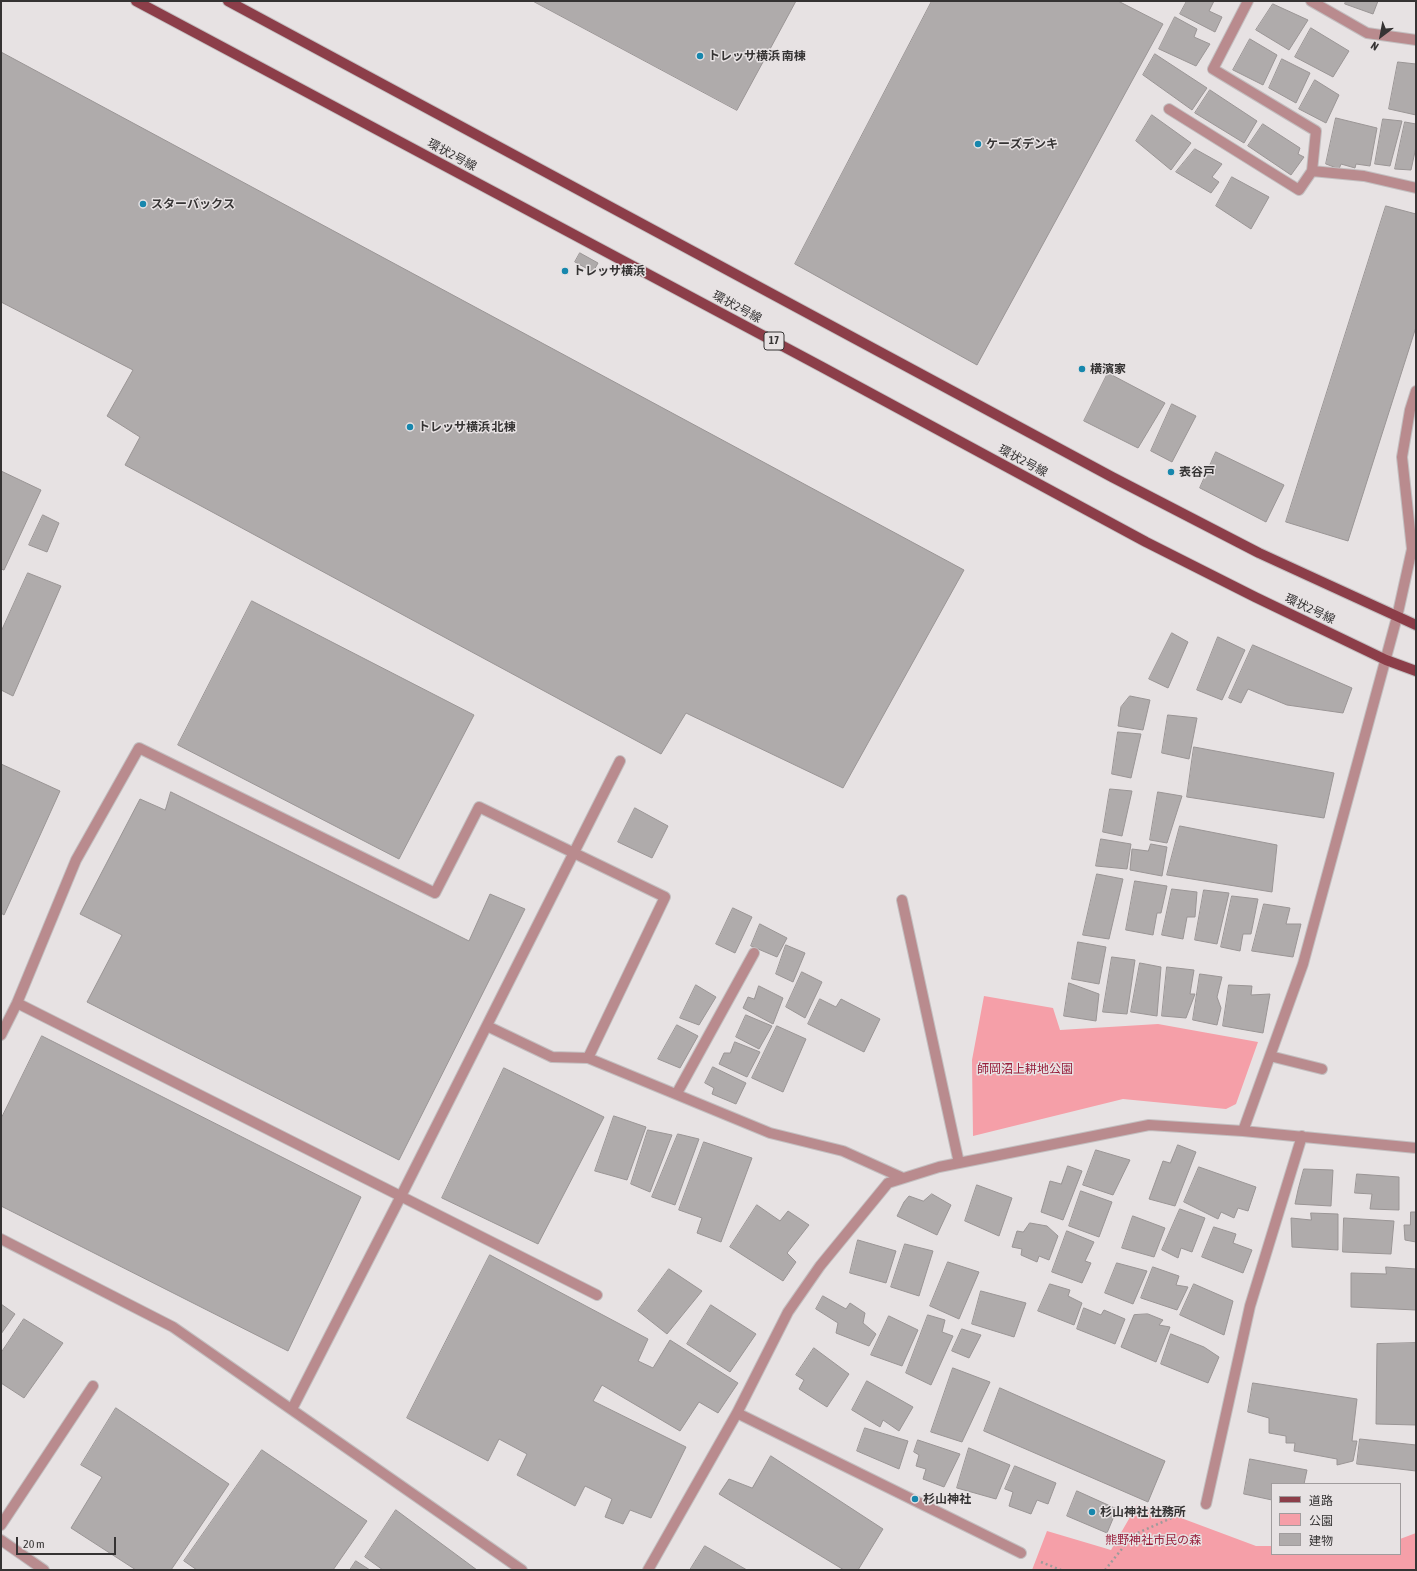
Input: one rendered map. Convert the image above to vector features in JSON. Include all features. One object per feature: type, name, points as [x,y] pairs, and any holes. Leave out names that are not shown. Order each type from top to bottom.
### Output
[{"type":"main road","name":"環状2号線","points":[[136,1],[822,367],[1146,542],[1255,598],[1386,660],[1416,671]]},
{"type":"main road","points":[[228,1],[1112,477],[1259,553],[1397,618],[1416,625]]},
{"type":"street","points":[[1170,109],[1299,190],[1312,171],[1316,131],[1213,69],[1248,1]]},
{"type":"street","points":[[1311,1],[1367,33],[1416,40]]},
{"type":"street","points":[[1312,171],[1364,176],[1416,188]]},
{"type":"street","points":[[1243,1131],[1303,964],[1386,660],[1414,550],[1402,457],[1410,410],[1416,391]]},
{"type":"street","points":[[1,1035],[76,860],[139,748],[435,893],[480,807],[665,897],[588,1058]]},
{"type":"street","points":[[292,1409],[620,761]]},
{"type":"street","points":[[902,900],[959,1163]]},
{"type":"street","points":[[677,1093],[754,953]]},
{"type":"street","points":[[16,1003],[597,1295]]},
{"type":"street","points":[[487,1026],[552,1057],[588,1058],[770,1132],[843,1151],[903,1178]]},
{"type":"street","points":[[1270,1056],[1322,1069]]},
{"type":"street","points":[[648,1570],[738,1413],[788,1312],[820,1266],[888,1183],[938,1167],[1149,1125],[1302,1136],[1416,1148]]},
{"type":"street","points":[[1206,1504],[1250,1306],[1302,1136]]},
{"type":"street","points":[[1,1239],[172,1327],[522,1570]]},
{"type":"street","points":[[1,1525],[93,1386]]},
{"type":"street","points":[[738,1413],[1021,1553]]},
{"type":"street","points":[[1,1540],[44,1570]]},
{"type":"path","points":[[1105,1570],[1133,1535],[1206,1504]]},
{"type":"green space","name":"師岡沼上耕地公園","points":[[984,996],[1053,1008],[1060,1030],[1158,1024],[1258,1042],[1236,1104],[1226,1109],[1123,1099],[973,1136],[972,1060]]},
{"type":"green space","name":"熊野神社市民の森","points":[[1137,1505],[1165,1512],[1256,1546],[1271,1546],[1271,1555],[1401,1555],[1401,1539],[1416,1533],[1416,1570],[1032,1570],[1047,1531],[1111,1550]]},
{"type":"building","name":"トレッサ横浜 南棟","points":[[533,1],[796,1],[737,110]]},
{"type":"building","name":"ケーズデンキ","points":[[932,1],[1118,1],[1163,24],[977,365],[795,264]]},
{"type":"building","points":[[1187,1],[1214,1],[1209,11],[1222,17],[1215,32],[1180,14]]},
{"type":"building","points":[[1346,1],[1378,1],[1373,14],[1345,4]]},
{"type":"building","points":[[1273,4],[1308,20],[1289,50],[1256,30]]},
{"type":"building","points":[[1175,17],[1197,29],[1194,37],[1210,44],[1196,66],[1159,49]]},
{"type":"building","points":[[1311,28],[1349,51],[1333,77],[1295,57]]},
{"type":"building","points":[[1250,39],[1277,55],[1263,85],[1233,70]]},
{"type":"building","name":"トレッサ横浜 北棟","points":[[1,52],[964,570],[843,788],[686,713],[661,754],[125,465],[140,437],[107,416],[133,370],[1,302]]},
{"type":"building","points":[[1155,54],[1207,88],[1192,110],[1143,75]]},
{"type":"building","points":[[1282,59],[1310,73],[1296,103],[1269,88]]},
{"type":"building","points":[[1398,62],[1416,64],[1416,115],[1389,109]]},
{"type":"building","points":[[1315,80],[1339,95],[1326,123],[1299,109]]},
{"type":"building","points":[[1210,90],[1257,121],[1244,143],[1195,113]]},
{"type":"building","points":[[1152,115],[1191,143],[1171,170],[1136,141]]},
{"type":"building","points":[[1336,118],[1377,128],[1370,166],[1356,164],[1355,168],[1341,164],[1339,169],[1326,164]]},
{"type":"building","points":[[1383,119],[1402,121],[1390,166],[1375,164]]},
{"type":"building","points":[[1405,122],[1416,124],[1416,147],[1411,170],[1395,169]]},
{"type":"building","points":[[1263,124],[1300,148],[1298,154],[1304,157],[1291,175],[1248,146]]},
{"type":"building","points":[[1195,149],[1222,164],[1212,177],[1219,182],[1211,193],[1176,172]]},
{"type":"building","points":[[1232,177],[1269,197],[1251,229],[1216,206]]},
{"type":"building","points":[[1386,206],[1416,214],[1416,327],[1348,541],[1286,522]]},
{"type":"building","points":[[580,253],[598,263],[593,272],[575,262]]},
{"type":"building","points":[[1108,373],[1165,403],[1138,448],[1084,421]]},
{"type":"building","points":[[1172,404],[1196,416],[1172,462],[1151,451]]},
{"type":"building","points":[[1216,452],[1284,485],[1266,522],[1200,488]]},
{"type":"building","points":[[1,471],[41,490],[4,570],[1,569]]},
{"type":"building","points":[[43,515],[59,523],[47,552],[29,545]]},
{"type":"building","points":[[28,573],[61,586],[13,696],[1,690],[1,632]]},
{"type":"building","points":[[252,601],[474,715],[399,859],[178,745]]},
{"type":"building","points":[[1172,633],[1188,642],[1168,688],[1149,679]]},
{"type":"building","points":[[1218,637],[1245,650],[1222,700],[1197,690]]},
{"type":"building","points":[[1253,645],[1352,688],[1343,713],[1287,705],[1248,689],[1241,703],[1229,698]]},
{"type":"building","points":[[1130,696],[1150,700],[1143,730],[1118,726],[1121,707]]},
{"type":"building","points":[[1168,715],[1197,718],[1189,759],[1162,753]]},
{"type":"building","points":[[1118,732],[1141,734],[1131,778],[1112,774]]},
{"type":"building","points":[[1194,747],[1334,773],[1324,818],[1187,797]]},
{"type":"building","points":[[1,764],[60,791],[4,915],[1,913]]},
{"type":"building","points":[[1110,789],[1132,791],[1122,836],[1103,832]]},
{"type":"building","points":[[171,792],[469,941],[490,894],[525,909],[399,1160],[87,1002],[122,935],[80,914],[140,799],[165,810]]},
{"type":"building","points":[[1158,792],[1182,796],[1167,843],[1150,840]]},
{"type":"building","points":[[635,808],[668,826],[652,858],[618,842]]},
{"type":"building","points":[[1180,826],[1277,845],[1272,892],[1167,875]]},
{"type":"building","points":[[1101,839],[1131,844],[1127,869],[1096,866]]},
{"type":"building","points":[[1151,844],[1167,847],[1162,876],[1130,870],[1132,849],[1148,851]]},
{"type":"building","points":[[1097,874],[1123,879],[1109,939],[1083,935]]},
{"type":"building","points":[[1135,881],[1167,886],[1161,913],[1157,913],[1153,935],[1126,930]]},
{"type":"building","points":[[1172,889],[1197,892],[1195,917],[1187,917],[1183,939],[1162,935]]},
{"type":"building","points":[[1204,890],[1229,893],[1217,944],[1195,940]]},
{"type":"building","points":[[1232,896],[1258,899],[1251,934],[1243,934],[1240,951],[1221,947]]},
{"type":"building","points":[[1264,904],[1290,908],[1286,924],[1301,924],[1293,957],[1252,951]]},
{"type":"building","points":[[733,908],[752,917],[735,953],[716,944]]},
{"type":"building","points":[[760,924],[787,938],[777,957],[751,946]]},
{"type":"building","points":[[1078,942],[1106,947],[1099,984],[1072,979]]},
{"type":"building","points":[[786,945],[805,953],[793,982],[776,974]]},
{"type":"building","points":[[1112,957],[1135,960],[1127,1014],[1103,1012]]},
{"type":"building","points":[[1140,963],[1161,967],[1157,1016],[1131,1012]]},
{"type":"building","points":[[1167,967],[1194,970],[1190,994],[1195,994],[1186,1018],[1162,1016]]},
{"type":"building","points":[[802,972],[822,982],[805,1018],[786,1007]]},
{"type":"building","points":[[1200,974],[1222,977],[1217,997],[1221,1008],[1217,1025],[1193,1020]]},
{"type":"building","points":[[1069,983],[1099,994],[1096,1021],[1064,1016]]},
{"type":"building","points":[[696,985],[716,997],[699,1025],[680,1018]]},
{"type":"building","points":[[1229,985],[1252,986],[1251,995],[1270,994],[1263,1033],[1223,1026]]},
{"type":"building","points":[[759,986],[783,998],[773,1024],[743,1008],[748,997],[754,999]]},
{"type":"building","points":[[820,999],[836,1007],[841,999],[880,1019],[864,1052],[808,1024]]},
{"type":"building","points":[[746,1015],[772,1026],[759,1049],[736,1037]]},
{"type":"building","points":[[677,1025],[698,1036],[680,1068],[658,1059]]},
{"type":"building","points":[[777,1026],[806,1039],[783,1092],[752,1078]]},
{"type":"building","points":[[42,1036],[361,1197],[288,1351],[1,1206],[1,1119]]},
{"type":"building","points":[[735,1042],[760,1052],[747,1077],[719,1064],[724,1053],[730,1053]]},
{"type":"building","points":[[713,1067],[746,1083],[736,1104],[712,1094],[714,1088],[705,1083]]},
{"type":"building","points":[[504,1068],[604,1117],[538,1244],[442,1198]]},
{"type":"building","points":[[614,1116],[646,1127],[627,1180],[595,1171]]},
{"type":"building","points":[[648,1130],[672,1135],[650,1192],[631,1184]]},
{"type":"building","points":[[678,1134],[699,1139],[675,1205],[652,1197]]},
{"type":"building","points":[[704,1142],[752,1158],[721,1242],[697,1233],[702,1218],[679,1210]]},
{"type":"building","points":[[1178,1145],[1196,1152],[1175,1206],[1149,1199],[1163,1161],[1170,1163]]},
{"type":"building","points":[[1096,1150],[1130,1160],[1113,1195],[1083,1185]]},
{"type":"building","points":[[1068,1166],[1082,1171],[1063,1220],[1041,1212],[1050,1181],[1061,1184]]},
{"type":"building","points":[[1199,1167],[1256,1187],[1248,1211],[1238,1208],[1234,1218],[1221,1212],[1218,1219],[1184,1202]]},
{"type":"building","points":[[1304,1169],[1333,1170],[1331,1206],[1295,1204]]},
{"type":"building","points":[[1357,1174],[1399,1177],[1399,1210],[1370,1209],[1372,1194],[1355,1193]]},
{"type":"building","points":[[977,1185],[1012,1198],[999,1236],[965,1221]]},
{"type":"building","points":[[1081,1191],[1112,1202],[1099,1237],[1069,1226]]},
{"type":"building","points":[[932,1194],[951,1205],[937,1235],[897,1216],[904,1202],[909,1196],[923,1201]]},
{"type":"building","points":[[757,1205],[780,1221],[788,1211],[809,1225],[787,1253],[796,1262],[783,1281],[730,1247]]},
{"type":"building","points":[[1180,1209],[1205,1218],[1192,1252],[1181,1248],[1178,1258],[1162,1250]]},
{"type":"building","points":[[1411,1212],[1416,1212],[1416,1242],[1405,1240],[1404,1225],[1410,1225]]},
{"type":"building","points":[[1311,1213],[1338,1214],[1338,1250],[1292,1247],[1291,1218],[1311,1220]]},
{"type":"building","points":[[1133,1216],[1165,1228],[1154,1257],[1122,1248]]},
{"type":"building","points":[[1344,1218],[1394,1221],[1391,1254],[1343,1252]]},
{"type":"building","points":[[1030,1223],[1047,1226],[1058,1236],[1049,1260],[1039,1256],[1037,1262],[1021,1255],[1022,1249],[1012,1247],[1017,1231],[1023,1232]]},
{"type":"building","points":[[1214,1227],[1236,1234],[1233,1243],[1252,1250],[1243,1273],[1202,1257]]},
{"type":"building","points":[[1067,1231],[1094,1242],[1085,1261],[1091,1263],[1082,1283],[1052,1272]]},
{"type":"building","points":[[858,1240],[896,1251],[886,1283],[850,1273]]},
{"type":"building","points":[[905,1244],[933,1251],[919,1296],[891,1287]]},
{"type":"building","points":[[490,1255],[648,1339],[638,1361],[653,1368],[670,1340],[738,1383],[718,1413],[699,1402],[680,1431],[602,1385],[593,1401],[686,1447],[651,1518],[630,1510],[623,1524],[605,1517],[612,1499],[585,1486],[575,1506],[517,1475],[527,1454],[499,1439],[488,1461],[407,1418]]},
{"type":"building","points":[[948,1262],[979,1272],[959,1319],[930,1306]]},
{"type":"building","points":[[1117,1263],[1147,1271],[1133,1304],[1105,1293]]},
{"type":"building","points":[[1153,1267],[1179,1276],[1176,1285],[1188,1287],[1177,1310],[1141,1298]]},
{"type":"building","points":[[1386,1267],[1416,1269],[1416,1310],[1351,1307],[1351,1273],[1386,1274]]},
{"type":"building","points":[[669,1269],[702,1291],[667,1334],[638,1311]]},
{"type":"building","points":[[1050,1284],[1070,1290],[1068,1296],[1082,1303],[1074,1325],[1038,1311]]},
{"type":"building","points":[[1194,1284],[1233,1301],[1224,1335],[1180,1315]]},
{"type":"building","points":[[981,1291],[1026,1303],[1014,1337],[972,1324]]},
{"type":"building","points":[[823,1296],[846,1309],[850,1303],[865,1313],[863,1323],[876,1334],[869,1346],[836,1333],[838,1323],[816,1309]]},
{"type":"building","points":[[1,1304],[15,1314],[1,1334]]},
{"type":"building","points":[[711,1305],[756,1334],[730,1372],[687,1344]]},
{"type":"building","points":[[1084,1308],[1101,1315],[1104,1310],[1125,1319],[1115,1344],[1077,1329]]},
{"type":"building","points":[[1148,1314],[1163,1320],[1159,1325],[1170,1327],[1156,1362],[1121,1347],[1134,1315]]},
{"type":"building","points":[[928,1315],[945,1320],[942,1332],[953,1336],[931,1385],[906,1373]]},
{"type":"building","points":[[889,1316],[918,1330],[902,1366],[871,1355]]},
{"type":"building","points":[[24,1319],[63,1343],[24,1398],[1,1383],[1,1353]]},
{"type":"building","points":[[962,1329],[981,1335],[969,1358],[952,1351]]},
{"type":"building","points":[[1171,1334],[1204,1347],[1219,1357],[1208,1383],[1161,1364]]},
{"type":"building","points":[[1416,1343],[1416,1425],[1376,1424],[1377,1344]]},
{"type":"building","points":[[814,1348],[849,1374],[827,1407],[799,1389],[804,1380],[796,1375]]},
{"type":"building","points":[[953,1368],[990,1382],[962,1442],[931,1432]]},
{"type":"building","points":[[867,1381],[913,1407],[899,1431],[883,1420],[880,1427],[852,1410]]},
{"type":"building","points":[[1253,1383],[1357,1399],[1352,1441],[1357,1441],[1353,1461],[1337,1465],[1337,1459],[1294,1451],[1295,1443],[1286,1443],[1286,1436],[1269,1433],[1269,1418],[1248,1412]]},
{"type":"building","points":[[1000,1388],[1165,1461],[1148,1502],[984,1431]]},
{"type":"building","points":[[116,1408],[229,1484],[171,1570],[136,1570],[71,1528],[102,1477],[81,1465]]},
{"type":"building","points":[[865,1428],[908,1441],[899,1469],[857,1451]]},
{"type":"building","points":[[1360,1439],[1416,1445],[1416,1471],[1357,1464]]},
{"type":"building","points":[[918,1440],[960,1454],[944,1487],[923,1479],[926,1469],[916,1466],[919,1455],[914,1452]]},
{"type":"building","points":[[969,1448],[1010,1465],[996,1499],[957,1488]]},
{"type":"building","points":[[262,1450],[367,1521],[333,1570],[197,1570],[184,1561]]},
{"type":"building","points":[[771,1456],[883,1529],[858,1570],[844,1570],[719,1494],[729,1479],[752,1488]]},
{"type":"building","points":[[1250,1459],[1307,1470],[1304,1483],[1271,1483],[1271,1500],[1244,1494]]},
{"type":"building","points":[[1015,1466],[1056,1483],[1048,1504],[1037,1500],[1031,1514],[1009,1506],[1013,1492],[1005,1489]]},
{"type":"building","name":"杉山神社 社務所","points":[[1077,1491],[1117,1509],[1107,1533],[1067,1516]]},
{"type":"building","points":[[396,1510],[477,1570],[383,1570],[365,1557]]},
{"type":"building","points":[[705,1546],[747,1570],[690,1570]]},
{"type":"building","points":[[356,1561],[370,1570],[350,1570]]},
{"type":"place","name":"トレッサ横浜 南棟","points":[[700,56]]},
{"type":"place","name":"ケーズデンキ","points":[[978,144]]},
{"type":"place","name":"スターバックス","points":[[143,204]]},
{"type":"place","name":"トレッサ横浜","points":[[565,271]]},
{"type":"place","name":"横濱家","points":[[1082,369]]},
{"type":"place","name":"トレッサ横浜 北棟","points":[[410,427]]},
{"type":"place","name":"表谷戸","points":[[1171,472]]},
{"type":"place","name":"杉山神社","points":[[915,1499]]},
{"type":"place","name":"杉山神社 社務所","points":[[1092,1512]]}]
